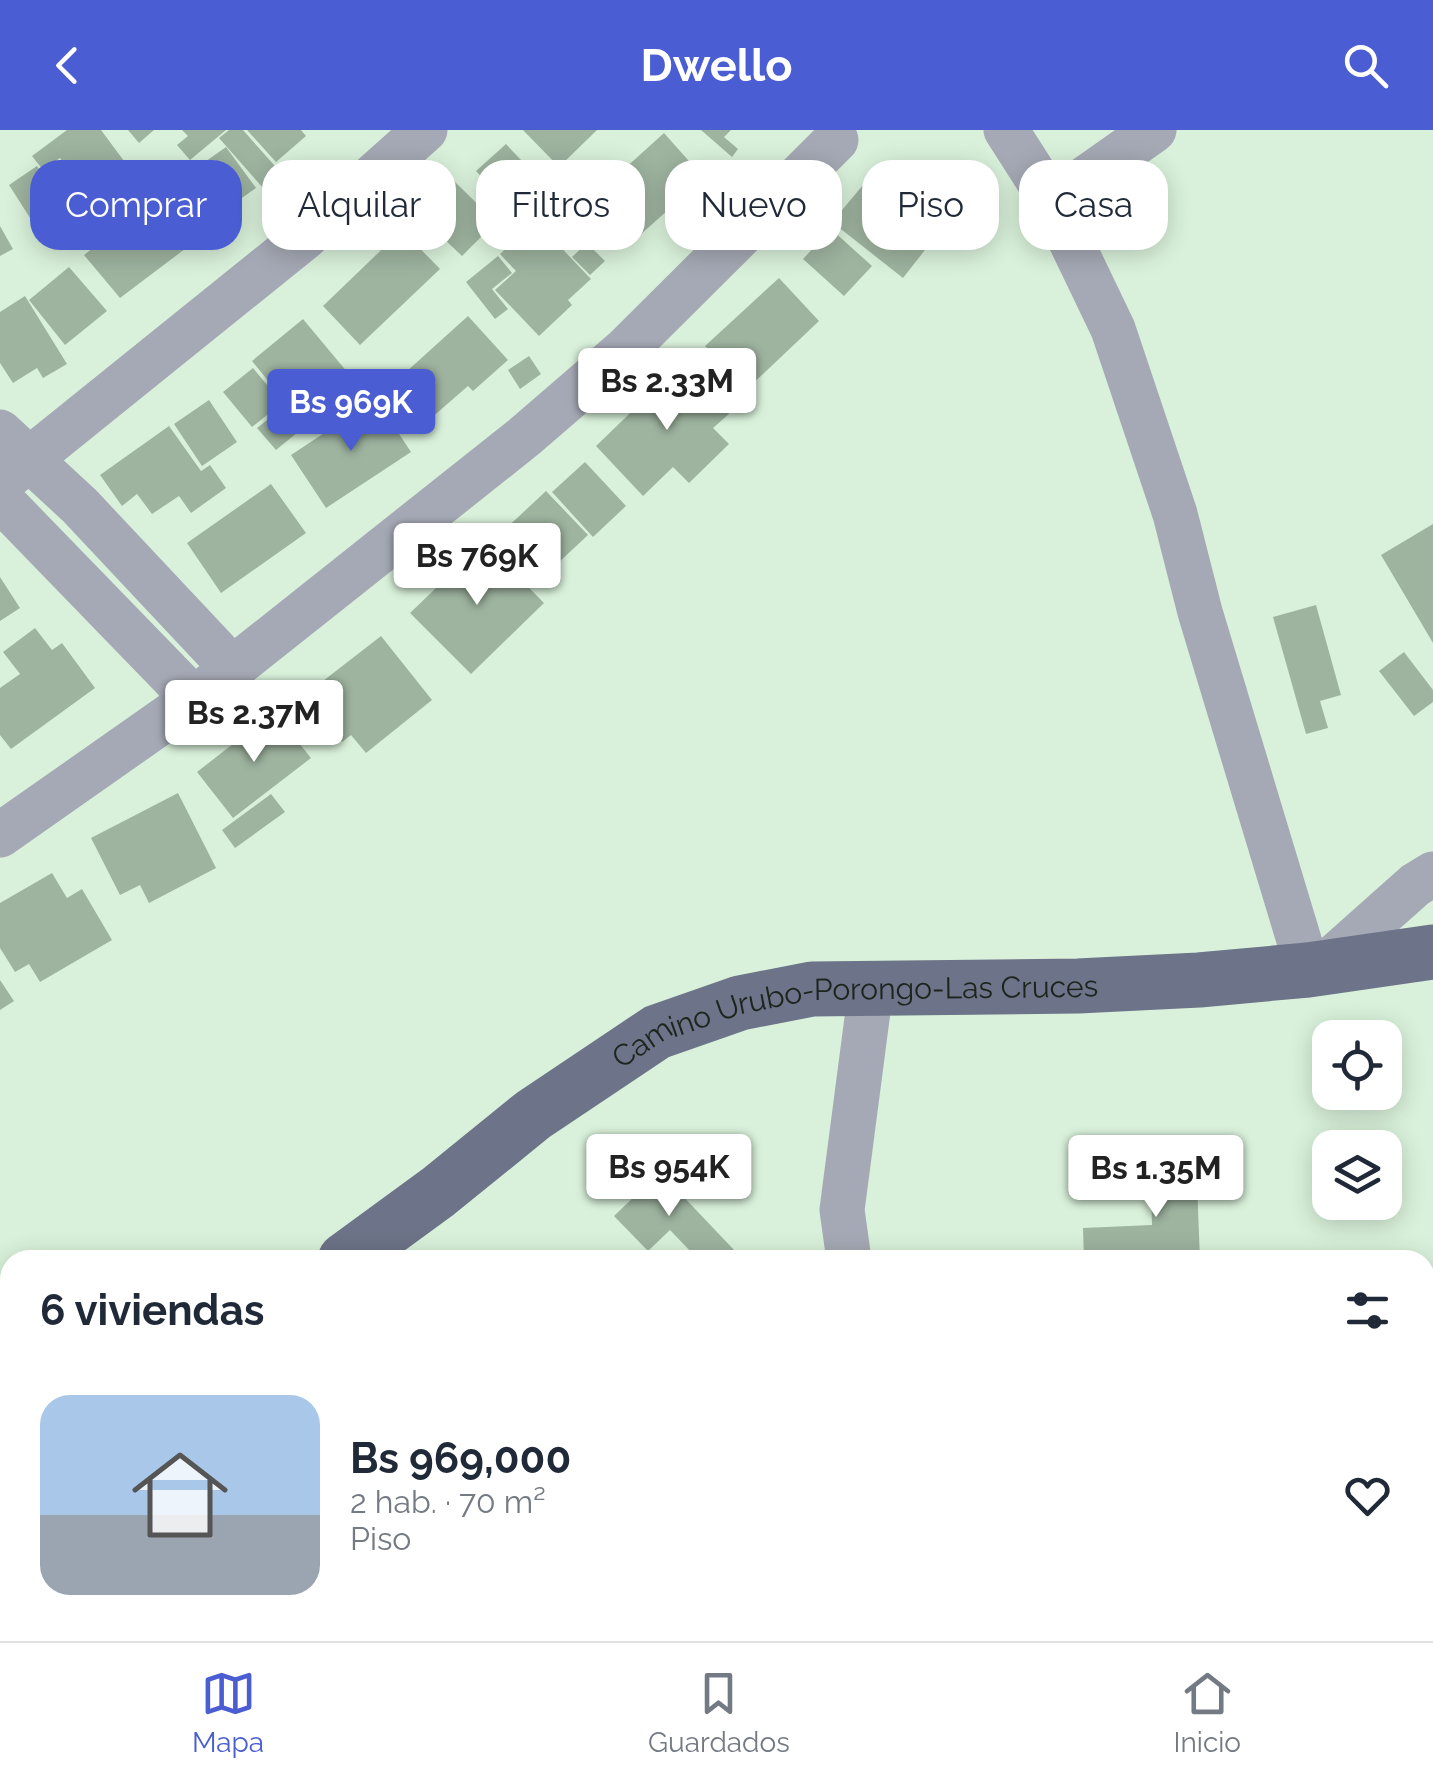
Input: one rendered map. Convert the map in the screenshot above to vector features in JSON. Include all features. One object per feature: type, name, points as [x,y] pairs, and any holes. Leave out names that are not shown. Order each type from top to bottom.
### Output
[{"type":"main road","name":"Camino Urubo-Porongo-Las Cruces","points":[[360,1250],[533,1115],[656,1032],[758,999],[812,989],[1078,986],[1199,980],[1433,952]]},
{"type":"street","points":[[233,669],[80,506],[10,459],[304,238],[426,130]]},
{"type":"street","points":[[1006,130],[1025,160]]},
{"type":"street","points":[[1112,160],[1154,130]]},
{"type":"street","points":[[0,836],[194,699],[524,437],[626,349],[836,140]]},
{"type":"street","points":[[1075,250],[1114,329],[1175,514],[1200,612],[1316,968],[1414,885],[1433,874]]},
{"type":"street","points":[[0,499],[194,699]]},
{"type":"street","points":[[847,1250],[842,1210],[871,988]]},
{"type":"building","points":[[67,130],[101,130],[123,160],[35,160],[32,156]]},
{"type":"building","points":[[128,130],[154,130],[139,143]]},
{"type":"building","points":[[182,130],[226,130],[190,160],[177,145],[188,136]]},
{"type":"building","points":[[229,130],[243,130],[270,160],[262,160],[262,187],[242,160],[219,138]]},
{"type":"building","points":[[247,130],[301,130],[306,136],[274,160]]},
{"type":"building","points":[[523,130],[597,130],[566,160],[552,160]]},
{"type":"building","points":[[701,130],[731,130],[724,137],[738,149],[732,157]]},
{"type":"building","points":[[664,133],[688,160],[665,160],[665,213],[645,231],[645,160],[634,160]]},
{"type":"building","points":[[506,144],[521,160],[488,160]]},
{"type":"building","points":[[226,147],[236,160],[208,160]]},
{"type":"building","points":[[242,169],[256,188],[242,198]]},
{"type":"building","points":[[30,171],[30,218],[9,185]]},
{"type":"building","points":[[456,183],[476,202],[476,242],[462,256],[456,250]]},
{"type":"building","points":[[862,186],[862,246],[842,230],[842,210]]},
{"type":"building","points":[[0,226],[13,249],[0,256]]},
{"type":"building","points":[[842,239],[872,266],[844,296],[803,259],[811,250],[842,250]]},
{"type":"building","points":[[90,250],[184,250],[120,298],[84,255]]},
{"type":"building","points":[[381,250],[421,250],[440,269],[360,345],[323,306]]},
{"type":"building","points":[[504,250],[563,250],[591,279],[568,300],[572,305],[539,336],[495,290],[516,271],[500,254]]},
{"type":"building","points":[[580,250],[594,250],[605,261],[590,275],[572,257]]},
{"type":"building","points":[[868,250],[925,250],[903,278]]},
{"type":"building","points":[[498,256],[512,273],[492,289],[508,309],[495,319],[466,282]]},
{"type":"building","points":[[69,267],[107,311],[65,345],[29,300]]},
{"type":"building","points":[[779,278],[819,321],[746,390],[705,346]]},
{"type":"building","points":[[25,296],[67,364],[43,378],[37,368],[13,383],[0,363],[0,312]]},
{"type":"building","points":[[468,316],[508,360],[473,391],[468,386],[430,419],[396,381]]},
{"type":"building","points":[[303,319],[353,379],[302,422],[252,361]]},
{"type":"building","points":[[529,356],[541,374],[520,389],[508,370]]},
{"type":"building","points":[[681,364],[729,414],[713,428],[729,444],[689,483],[673,467],[643,496],[596,446]]},
{"type":"building","points":[[253,368],[282,403],[252,427],[223,392]]},
{"type":"building","points":[[376,399],[411,452],[326,508],[291,455]]},
{"type":"building","points":[[209,400],[237,442],[202,466],[174,424]]},
{"type":"building","points":[[285,406],[303,428],[276,450],[257,428]]},
{"type":"building","points":[[169,426],[201,471],[210,465],[226,488],[191,513],[179,496],[152,514],[137,494],[122,506],[100,475]]},
{"type":"building","points":[[585,462],[626,506],[593,537],[552,492]]},
{"type":"building","points":[[271,484],[306,533],[221,593],[187,543]]},
{"type":"building","points":[[546,491],[588,535],[542,578],[500,534]]},
{"type":"building","points":[[1433,524],[1433,643],[1381,555]]},
{"type":"building","points":[[484,542],[544,603],[471,674],[410,613]]},
{"type":"building","points":[[0,577],[20,608],[0,621]]},
{"type":"building","points":[[1316,605],[1341,695],[1320,701],[1328,728],[1306,734],[1273,617]]},
{"type":"building","points":[[35,628],[52,650],[62,643],[95,688],[11,749],[0,735],[0,688],[20,674],[3,652]]},
{"type":"building","points":[[381,636],[432,700],[366,753],[351,735],[342,742],[305,695]]},
{"type":"building","points":[[1404,652],[1433,690],[1433,702],[1414,716],[1379,671]]},
{"type":"building","points":[[274,712],[311,758],[233,818],[197,772]]},
{"type":"building","points":[[178,793],[216,868],[149,903],[140,885],[120,895],[91,838]]},
{"type":"building","points":[[271,794],[285,812],[235,848],[222,830]]},
{"type":"building","points":[[52,873],[67,898],[82,889],[112,940],[40,982],[29,964],[15,972],[0,948],[0,903]]},
{"type":"building","points":[[0,980],[14,1001],[0,1010]]},
{"type":"building","points":[[1196,1157],[1200,1250],[1084,1250],[1083,1228],[1152,1225],[1150,1158]]},
{"type":"building","points":[[660,1172],[734,1250],[689,1250],[670,1230],[647,1250],[614,1216]]}]
